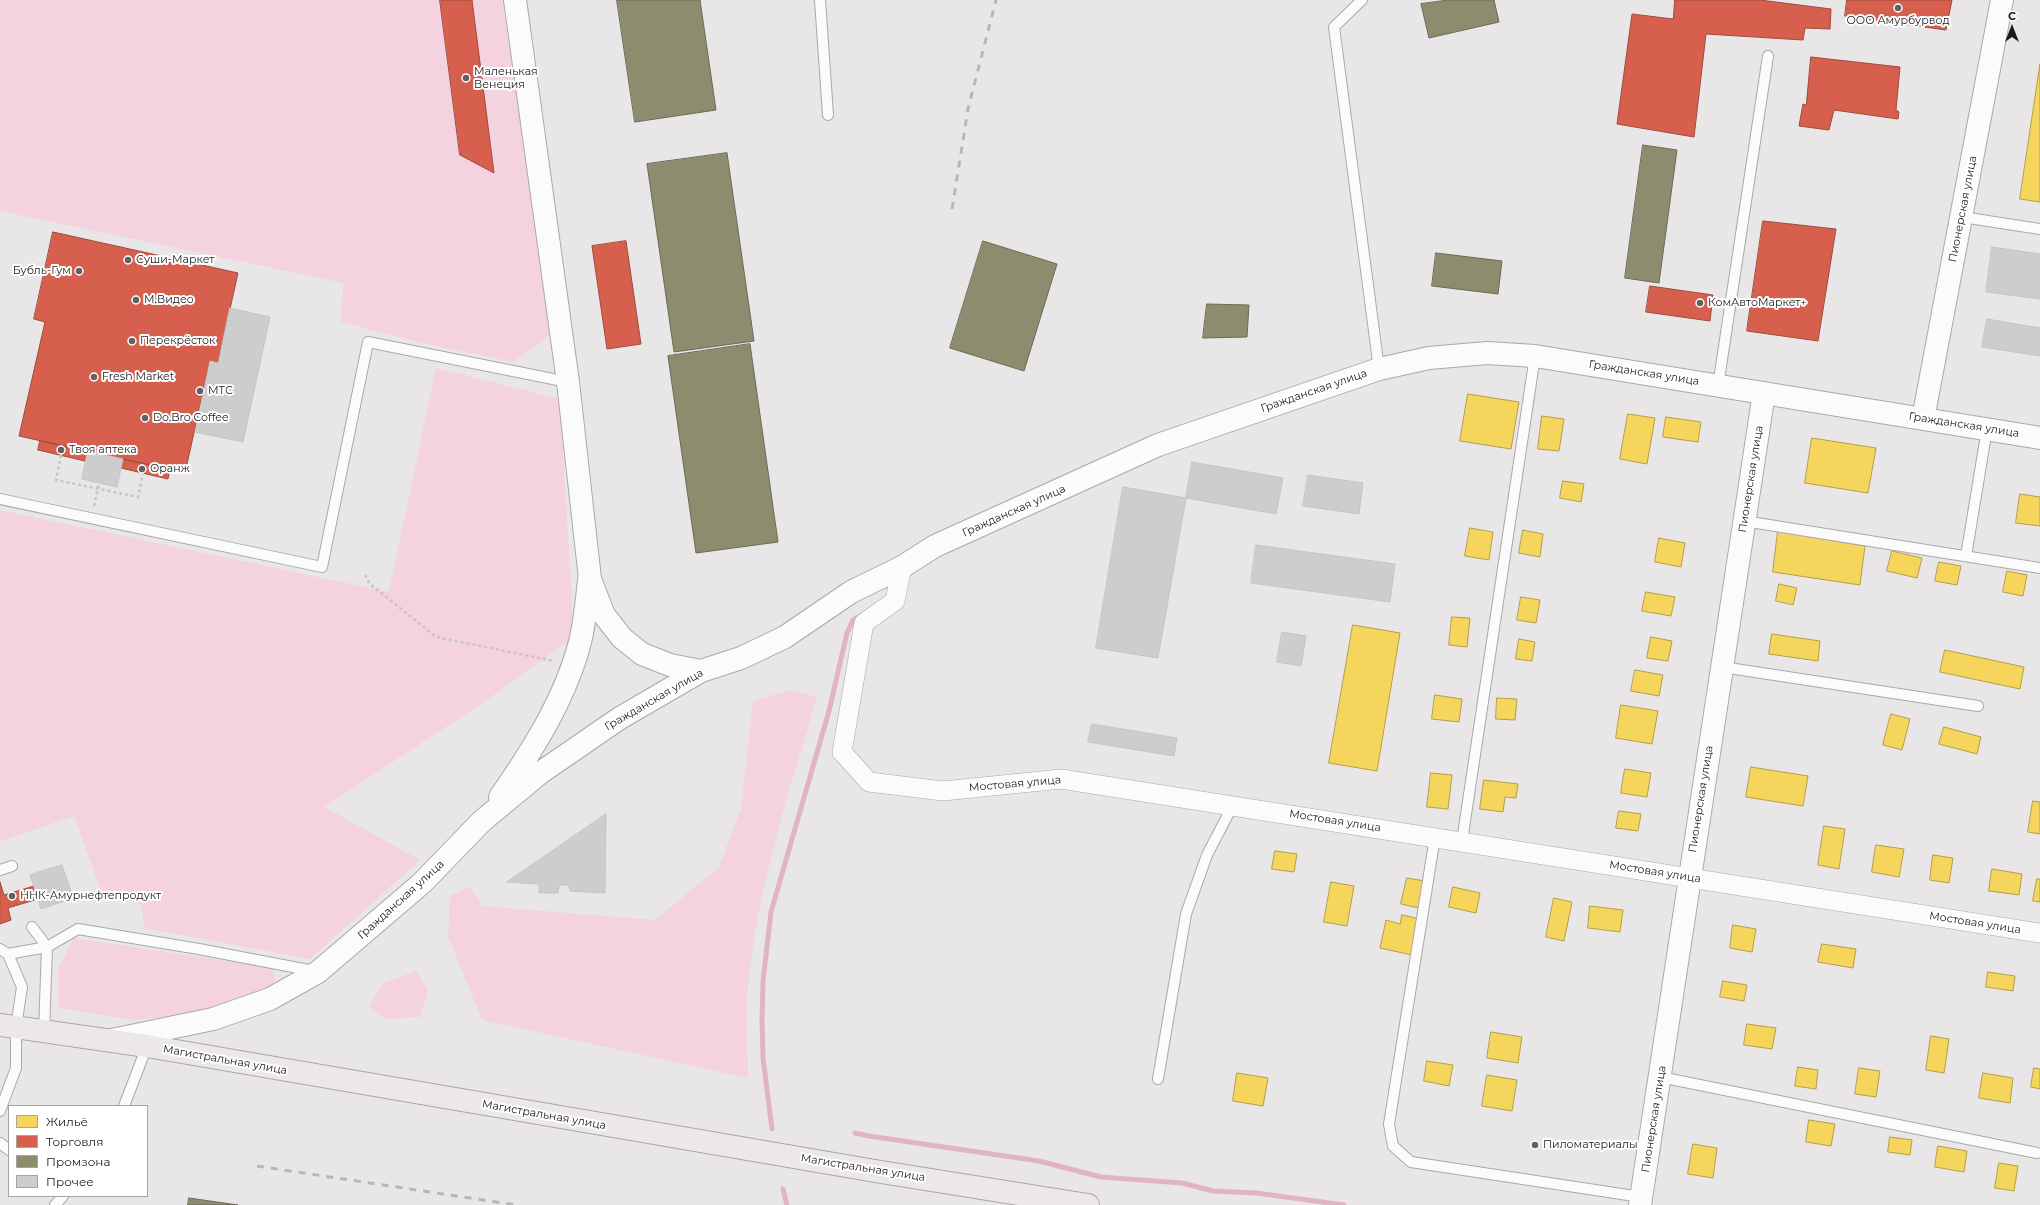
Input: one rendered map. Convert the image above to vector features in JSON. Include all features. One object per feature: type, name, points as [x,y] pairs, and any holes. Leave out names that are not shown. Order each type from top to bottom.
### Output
[{"type":"main road","name":"Магистральная улица","points":[[8,1026],[148,1046],[880,1172],[1088,1205]]},
{"type":"street","points":[[515,0],[568,382],[590,579],[604,615],[622,638],[642,654],[670,665],[701,671]]},
{"type":"street","name":"Пионерская улица","points":[[1923,419],[2002,0]]},
{"type":"street","name":"Гражданская улица","points":[[111,1040],[213,1018],[270,999],[318,972],[422,883],[482,821],[540,773],[620,718],[701,671],[741,658],[785,637],[851,592],[902,567],[935,546],[1158,446],[1379,369],[1428,358],[1487,353],[1535,356],[2040,438]]},
{"type":"street","name":"Пионерская улица","points":[[1640,1201],[1764,393]]},
{"type":"street","name":"Мостовая улица","points":[[902,567],[895,600],[864,623],[842,752],[869,782],[943,791],[1060,779],[2040,933]]},
{"type":"street","points":[[482,821],[531,752],[562,693],[581,638],[590,579]]},
{"type":"lane","points":[[820,0],[828,115]]},
{"type":"lane","points":[[1362,0],[1334,28],[1379,369]]},
{"type":"lane","points":[[1718,386],[1768,56]]},
{"type":"lane","points":[[1962,217],[2040,229]]},
{"type":"lane","points":[[0,499],[322,567],[368,342],[568,382]]},
{"type":"lane","points":[[1462,841],[1535,356]]},
{"type":"lane","points":[[1966,556],[1987,429]]},
{"type":"lane","points":[[1744,521],[2040,568]]},
{"type":"lane","points":[[1722,667],[1978,706]]},
{"type":"lane","points":[[1158,1079],[1186,914],[1207,855],[1233,805]]},
{"type":"lane","points":[[1436,837],[1389,1124],[1393,1146],[1411,1162],[1640,1201]]},
{"type":"lane","points":[[0,870],[12,866]]},
{"type":"lane","points":[[32,927],[47,947],[44,1031]]},
{"type":"lane","points":[[1,1109],[16,1068],[8,1026],[22,987],[4,952],[47,947],[78,929],[199,949],[318,972]]},
{"type":"lane","points":[[124,1105],[148,1046]]},
{"type":"lane","points":[[1660,1077],[2038,1153]]},
{"type":"lane","points":[[55,1205],[62,1197]]},
{"type":"path","points":[[61,455],[56,480],[138,497],[143,473]]},
{"type":"path","points":[[92,518],[99,482]]},
{"type":"path","points":[[364,575],[370,584],[436,637],[572,665]]},
{"type":"shaded area","points":[[0,0],[502,0],[553,333],[513,362],[431,345],[340,322],[344,283],[0,211]]},
{"type":"shaded area","points":[[436,368],[560,399],[574,637],[484,702],[324,807],[420,860],[310,959],[144,928],[142,905],[101,891],[74,816],[0,841],[0,510],[389,592]]},
{"type":"shaded area","points":[[791,690],[817,697],[775,840],[766,877],[752,950],[747,998],[748,1078],[482,1020],[448,936],[450,896],[470,887],[482,906],[655,920],[719,867],[741,809],[753,701]]},
{"type":"shaded area","points":[[73,938],[273,968],[275,979],[271,991],[204,1013],[134,1020],[58,1008],[58,970]]},
{"type":"shaded area","points":[[417,971],[428,991],[420,1017],[385,1019],[369,1007],[383,983]]},
{"type":"building: Жильё","points":[[2040,64],[2040,202],[2020,199]]},
{"type":"building: Жильё","points":[[1468,394],[1519,402],[1511,449],[1460,441]]},
{"type":"building: Жильё","points":[[1628,414],[1655,418],[1647,464],[1620,459]]},
{"type":"building: Жильё","points":[[1542,416],[1564,419],[1559,451],[1538,449]]},
{"type":"building: Жильё","points":[[1666,417],[1701,422],[1698,442],[1663,437]]},
{"type":"building: Жильё","points":[[1812,438],[1876,448],[1868,493],[1805,483]]},
{"type":"building: Жильё","points":[[1563,481],[1584,484],[1581,502],[1560,498]]},
{"type":"building: Жильё","points":[[2020,494],[2040,497],[2040,526],[2016,523]]},
{"type":"building: Жильё","points":[[1470,528],[1493,532],[1489,560],[1465,556]]},
{"type":"building: Жильё","points":[[1523,530],[1543,534],[1540,557],[1519,553]]},
{"type":"building: Жильё","points":[[1778,531],[1865,546],[1860,585],[1773,572]]},
{"type":"building: Жильё","points":[[1659,538],[1685,543],[1681,567],[1655,562]]},
{"type":"building: Жильё","points":[[1892,551],[1922,558],[1917,578],[1887,571]]},
{"type":"building: Жильё","points":[[1939,562],[1961,566],[1957,585],[1935,581]]},
{"type":"building: Жильё","points":[[2007,571],[2027,575],[2023,596],[2003,592]]},
{"type":"building: Жильё","points":[[1779,584],[1797,588],[1793,605],[1776,601]]},
{"type":"building: Жильё","points":[[1646,592],[1675,597],[1671,616],[1642,611]]},
{"type":"building: Жильё","points":[[1521,597],[1540,600],[1536,623],[1517,620]]},
{"type":"building: Жильё","points":[[1452,617],[1470,618],[1467,647],[1449,645]]},
{"type":"building: Жильё","points":[[1353,625],[1400,633],[1377,771],[1329,763]]},
{"type":"building: Жильё","points":[[1772,634],[1820,641],[1818,661],[1769,654]]},
{"type":"building: Жильё","points":[[1651,637],[1672,641],[1668,661],[1647,658]]},
{"type":"building: Жильё","points":[[1519,639],[1535,642],[1532,661],[1516,659]]},
{"type":"building: Жильё","points":[[1945,650],[2024,667],[2020,689],[1940,672]]},
{"type":"building: Жильё","points":[[1635,670],[1663,675],[1659,696],[1631,691]]},
{"type":"building: Жильё","points":[[1435,695],[1462,699],[1459,722],[1432,719]]},
{"type":"building: Жильё","points":[[1497,698],[1517,699],[1515,720],[1496,719]]},
{"type":"building: Жильё","points":[[1621,705],[1658,711],[1652,744],[1616,738]]},
{"type":"building: Жильё","points":[[1891,714],[1910,719],[1902,750],[1883,745]]},
{"type":"building: Жильё","points":[[1944,727],[1981,737],[1977,754],[1939,744]]},
{"type":"building: Жильё","points":[[1751,767],[1808,776],[1803,806],[1746,797]]},
{"type":"building: Жильё","points":[[1625,769],[1651,773],[1647,797],[1621,793]]},
{"type":"building: Жильё","points":[[1431,773],[1452,775],[1448,809],[1427,807]]},
{"type":"building: Жильё","points":[[1484,780],[1518,784],[1516,798],[1505,797],[1503,812],[1480,809]]},
{"type":"building: Жильё","points":[[2033,801],[2040,802],[2040,834],[2028,832]]},
{"type":"building: Жильё","points":[[1619,811],[1641,814],[1638,831],[1616,828]]},
{"type":"building: Жильё","points":[[1824,826],[1845,829],[1839,869],[1818,865]]},
{"type":"building: Жильё","points":[[1876,845],[1904,849],[1899,877],[1872,872]]},
{"type":"building: Жильё","points":[[1275,851],[1297,854],[1294,872],[1272,869]]},
{"type":"building: Жильё","points":[[1933,855],[1953,858],[1949,883],[1930,880]]},
{"type":"building: Жильё","points":[[1992,869],[2022,874],[2019,895],[1989,891]]},
{"type":"building: Жильё","points":[[1407,878],[1425,881],[1419,908],[1401,904]]},
{"type":"building: Жильё","points":[[2037,879],[2040,879],[2040,902],[2033,901]]},
{"type":"building: Жильё","points":[[1331,882],[1354,886],[1347,926],[1324,922]]},
{"type":"building: Жильё","points":[[1453,887],[1480,893],[1476,913],[1449,907]]},
{"type":"building: Жильё","points":[[1554,898],[1572,902],[1564,941],[1546,937]]},
{"type":"building: Жильё","points":[[1590,906],[1623,910],[1620,932],[1588,928]]},
{"type":"building: Жильё","points":[[1402,915],[1420,919],[1412,955],[1380,948],[1386,920],[1400,924]]},
{"type":"building: Жильё","points":[[1733,925],[1756,929],[1752,952],[1730,948]]},
{"type":"building: Жильё","points":[[1822,944],[1856,949],[1853,968],[1818,962]]},
{"type":"building: Жильё","points":[[1988,972],[2015,976],[2013,991],[1986,987]]},
{"type":"building: Жильё","points":[[1723,981],[1747,985],[1744,1001],[1720,997]]},
{"type":"building: Жильё","points":[[1747,1024],[1776,1028],[1772,1049],[1744,1045]]},
{"type":"building: Жильё","points":[[1491,1032],[1522,1037],[1518,1063],[1487,1058]]},
{"type":"building: Жильё","points":[[1931,1036],[1949,1039],[1944,1073],[1926,1070]]},
{"type":"building: Жильё","points":[[1427,1061],[1453,1065],[1449,1086],[1424,1081]]},
{"type":"building: Жильё","points":[[1798,1067],[1818,1070],[1816,1089],[1795,1086]]},
{"type":"building: Жильё","points":[[1859,1068],[1880,1071],[1876,1097],[1855,1094]]},
{"type":"building: Жильё","points":[[2034,1068],[2040,1069],[2040,1089],[2031,1087]]},
{"type":"building: Жильё","points":[[1237,1073],[1268,1078],[1263,1106],[1233,1101]]},
{"type":"building: Жильё","points":[[1983,1073],[2013,1078],[2010,1103],[1979,1098]]},
{"type":"building: Жильё","points":[[1487,1075],[1517,1080],[1512,1111],[1482,1106]]},
{"type":"building: Жильё","points":[[1809,1120],[1835,1124],[1831,1146],[1806,1142]]},
{"type":"building: Жильё","points":[[1890,1137],[1912,1140],[1910,1155],[1888,1152]]},
{"type":"building: Жильё","points":[[1693,1144],[1717,1148],[1713,1178],[1688,1174]]},
{"type":"building: Жильё","points":[[1938,1146],[1967,1151],[1964,1172],[1935,1167]]},
{"type":"building: Жильё","points":[[1999,1163],[2018,1166],[2014,1191],[1995,1188]]},
{"type":"building: Торговля","name":"Маленькая Венеция","points":[[440,0],[472,0],[494,173],[460,155]]},
{"type":"building: Торговля","points":[[1675,0],[1760,0],[1831,9],[1830,29],[1805,28],[1803,40],[1706,34],[1694,137],[1617,124],[1632,14],[1673,19]]},
{"type":"building: Торговля","name":"ООО Амурбурвод","points":[[1847,0],[1952,0],[1946,30],[1845,16]]},
{"type":"building: Торговля","points":[[1811,57],[1900,67],[1896,110],[1899,112],[1898,119],[1834,110],[1829,130],[1799,126],[1803,104],[1806,105]]},
{"type":"building: Торговля","points":[[1763,221],[1836,229],[1818,341],[1747,331]]},
{"type":"building: Торговля","name":"Перекрёсток","points":[[53,232],[238,273],[218,363],[210,361],[185,473],[19,436],[45,322],[34,319]]},
{"type":"building: Торговля","points":[[626,241],[641,344],[607,349],[592,246]]},
{"type":"building: Торговля","points":[[1650,286],[1713,295],[1710,321],[1646,312]]},
{"type":"building: Торговля","points":[[40,441],[88,451],[85,461],[38,450]]},
{"type":"building: Торговля","points":[[123,459],[170,469],[168,479],[121,468]]},
{"type":"building: Торговля","points":[[0,882],[4,895],[34,886],[38,899],[8,908],[11,920],[0,924]]},
{"type":"building: Промзона","points":[[617,0],[700,0],[716,110],[635,122]]},
{"type":"building: Промзона","points":[[1449,0],[1494,0],[1499,22],[1429,38],[1421,4]]},
{"type":"building: Промзона","points":[[1643,145],[1677,150],[1659,283],[1625,278]]},
{"type":"building: Промзона","points":[[727,153],[754,341],[674,352],[647,164]]},
{"type":"building: Промзона","points":[[983,241],[1057,264],[1024,371],[950,348]]},
{"type":"building: Промзона","points":[[1436,253],[1502,261],[1498,294],[1432,286]]},
{"type":"building: Промзона","points":[[1207,304],[1249,305],[1247,337],[1203,338]]},
{"type":"building: Промзона","points":[[750,344],[778,542],[696,553],[668,356]]},
{"type":"building: Промзона","points":[[189,1198],[238,1205],[188,1205]]},
{"type":"building: Прочее","points":[[1992,247],[2040,254],[2040,299],[1986,292]]},
{"type":"building: Прочее","points":[[230,308],[270,317],[243,442],[195,432],[210,361],[218,363]]},
{"type":"building: Прочее","points":[[1987,319],[2040,328],[2040,356],[1982,347]]},
{"type":"building: Прочее","points":[[88,451],[123,459],[117,487],[82,479]]},
{"type":"building: Прочее","points":[[1192,462],[1283,478],[1276,514],[1186,498]]},
{"type":"building: Прочее","points":[[1308,475],[1363,483],[1359,514],[1303,506]]},
{"type":"building: Прочее","points":[[1123,487],[1186,498],[1158,658],[1096,648]]},
{"type":"building: Прочее","points":[[1256,545],[1395,564],[1390,602],[1251,583]]},
{"type":"building: Прочее","points":[[1282,632],[1306,636],[1301,666],[1277,662]]},
{"type":"building: Прочее","points":[[1092,724],[1177,738],[1174,756],[1088,742]]},
{"type":"building: Прочее","points":[[606,814],[605,893],[570,891],[569,885],[559,885],[558,893],[539,893],[539,884],[507,882]]},
{"type":"building: Прочее","points":[[62,865],[73,898],[41,909],[30,875]]},
{"type":"waterway","points":[[772,1129],[763,1058],[762,1020],[763,981],[771,912],[829,711],[847,633],[853,620],[862,615]]},
{"type":"waterway","points":[[855,1133],[1039,1161],[1101,1177],[1182,1183],[1213,1191],[1256,1193],[1344,1205]]},
{"type":"waterway","points":[[783,1189],[787,1205]]},
{"type":"railway","points":[[952,209],[968,109],[996,0]]},
{"type":"railway","points":[[257,1166],[516,1205]]},
{"type":"place","name":"ООО Амурбурвод","points":[[1898,8]]},
{"type":"place","name":"Маленькая Венеция","points":[[466,78]]},
{"type":"place","name":"Суши-Маркет","points":[[128,260]]},
{"type":"place","name":"Бубль-Гум","points":[[79,271]]},
{"type":"place","name":"М.Видео","points":[[136,300]]},
{"type":"place","name":"КомАвтоМаркет+","points":[[1700,303]]},
{"type":"place","name":"Перекрёсток","points":[[132,341]]},
{"type":"place","name":"Fresh Market","points":[[94,377]]},
{"type":"place","name":"МТС","points":[[200,391]]},
{"type":"place","name":"Do.Bro Coffee","points":[[145,418]]},
{"type":"place","name":"Твоя аптека","points":[[61,450]]},
{"type":"place","name":"Оранж","points":[[142,469]]},
{"type":"place","name":"ННК-Амурнефтепродукт","points":[[12,896]]},
{"type":"place","name":"Пиломатериалы","points":[[1535,1145]]}]
